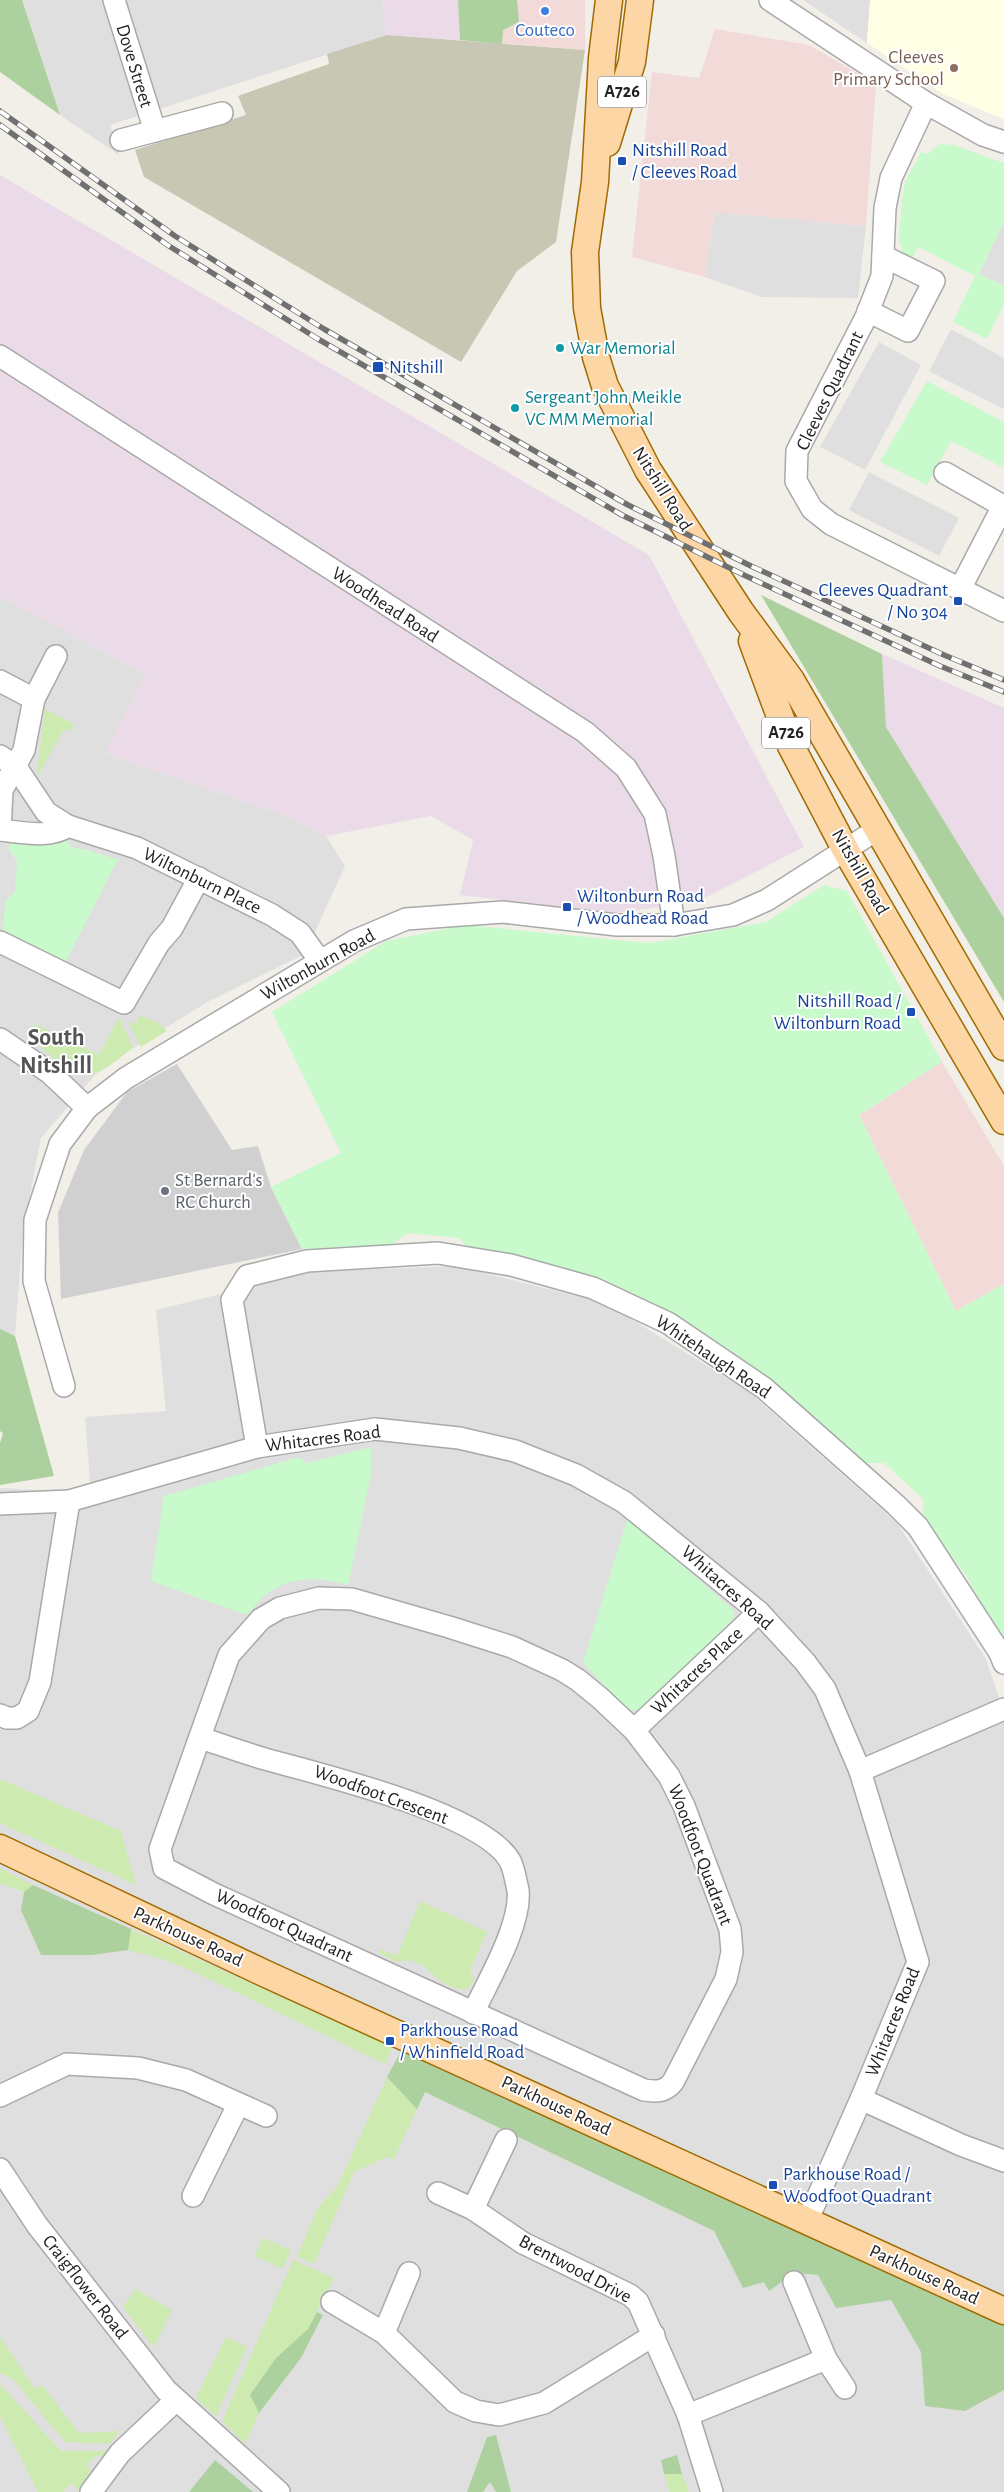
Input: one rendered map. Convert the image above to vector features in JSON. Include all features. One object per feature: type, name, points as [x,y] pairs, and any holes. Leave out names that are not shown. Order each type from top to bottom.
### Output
[{"type":"main road","name":"Nitshill Road","points":[[609,0],[602,58],[595,182],[586,252],[586,291],[596,357],[605,386],[648,470],[741,612],[791,680],[1004,1047]]},
{"type":"main road","name":"Nitshill Road","points":[[595,182],[632,62],[640,0]]},
{"type":"main road","name":"Nitshill Road","points":[[741,612],[791,746],[845,849],[1004,1121]]},
{"type":"main road","name":"Parkhouse Road","points":[[0,1848],[266,1974],[1004,2311]]},
{"type":"street","name":"Dove Street","points":[[114,0],[154,131]]},
{"type":"street","points":[[770,0],[926,104],[983,135],[1004,142]]},
{"type":"street","name":"Cleeves Quadrant","points":[[926,104],[891,178],[885,208],[882,276],[868,312],[798,451],[796,481],[812,509],[831,524],[1004,611]]},
{"type":"street","name":"Dove Street","points":[[121,140],[222,113]]},
{"type":"street","name":"Cleeves Quadrant","points":[[868,312],[908,331],[934,281],[883,256]]},
{"type":"street","name":"Woodhead Road","points":[[0,356],[585,732],[626,768],[655,814],[664,856],[674,925]]},
{"type":"street","points":[[945,474],[1003,506],[960,589]]},
{"type":"street","points":[[56,656],[34,698],[24,750],[8,761],[8,776],[2,790],[0,830],[31,833],[57,832],[68,826]]},
{"type":"street","points":[[0,682],[34,698]]},
{"type":"street","name":"Wiltonburn Place","points":[[8,761],[46,812],[68,826],[137,848],[272,915],[300,934],[320,961]]},
{"type":"street","name":"Wiltonburn Road","points":[[64,1386],[34,1281],[36,1220],[60,1144],[87,1108],[126,1078],[354,941],[406,919],[503,912],[617,926],[674,925],[733,915],[767,900],[878,828]]},
{"type":"street","points":[[0,942],[124,1003],[159,943],[172,928],[199,878]]},
{"type":"street","points":[[0,1039],[50,1073],[87,1108]]},
{"type":"street","name":"Whitehaugh Road","points":[[257,1447],[232,1300],[248,1276],[307,1261],[438,1253],[511,1265],[584,1285],[668,1323],[764,1388],[896,1505],[918,1527],[1000,1652],[1004,1663]]},
{"type":"street","name":"Whitacres Road","points":[[0,1504],[69,1501],[257,1447],[375,1429],[459,1438],[515,1451],[576,1475],[624,1502],[759,1612],[804,1662],[825,1690],[860,1771],[918,1962],[862,2099],[807,2221]]},
{"type":"street","points":[[0,1715],[7,1718],[16,1718],[28,1711],[40,1682],[69,1501]]},
{"type":"street","name":"Woodfoot Quadrant","points":[[319,1598],[352,1600],[512,1647],[578,1680],[634,1730],[669,1776],[684,1806],[730,1929],[732,1952],[726,1979],[673,2082],[667,2089],[656,2092],[644,2090],[214,1894],[164,1868],[160,1849],[229,1655],[243,1636],[261,1619],[280,1608],[319,1598]]},
{"type":"street","name":"Whitacres Place","points":[[634,1730],[759,1612]]},
{"type":"street","points":[[860,1771],[1004,1709]]},
{"type":"street","name":"Woodfoot Crescent","points":[[201,1738],[265,1759],[364,1786],[436,1812],[495,1844],[511,1861],[518,1891],[516,1920],[473,2013]]},
{"type":"street","points":[[0,2096],[67,2064],[148,2070],[186,2080],[266,2116]]},
{"type":"street","points":[[862,2099],[961,2145],[1004,2161]]},
{"type":"street","points":[[193,2196],[238,2105]]},
{"type":"street","points":[[473,2209],[506,2140]]},
{"type":"street","name":"Craigflower Road","points":[[0,2169],[37,2225],[175,2401],[279,2492]]},
{"type":"street","name":"Brentwood Drive","points":[[438,2193],[473,2209],[523,2244],[630,2295],[643,2310],[688,2415],[712,2492]]},
{"type":"street","points":[[384,2333],[409,2273]]},
{"type":"street","points":[[794,2282],[826,2359],[845,2388]]},
{"type":"street","points":[[332,2302],[384,2333],[416,2366],[456,2402],[476,2411],[499,2415],[544,2403],[654,2335]]},
{"type":"street","points":[[688,2415],[826,2359]]},
{"type":"street","points":[[91,2492],[120,2453],[175,2401]]},
{"type":"shaded area","points":[[22,0],[382,0],[387,35],[110,125],[119,155],[60,115]]},
{"type":"shaded area","points":[[382,0],[458,0],[460,40],[387,35]]},
{"type":"shaded area","points":[[458,0],[585,0],[585,50],[460,40]]},
{"type":"shaded area","points":[[803,0],[870,0],[867,43]]},
{"type":"shaded area","name":"Cleeves Primary School","points":[[870,0],[1004,0],[1004,119],[943,94],[867,43]]},
{"type":"shaded area","points":[[715,29],[809,45],[876,84],[866,226],[714,212],[705,277],[632,257],[652,72],[699,78]]},
{"type":"shaded area","points":[[387,35],[585,50],[556,242],[517,271],[461,362],[144,177],[135,150],[246,115],[238,96],[329,64],[327,54]]},
{"type":"shaded area","points":[[0,175],[649,555],[804,847],[699,901],[617,913],[460,895],[473,840],[431,816],[326,836],[283,815],[105,753],[146,674],[0,596]]},
{"type":"shaded area","points":[[714,212],[866,226],[858,298],[761,297],[705,277]]},
{"type":"shaded area","points":[[1004,221],[1004,286],[979,274]]},
{"type":"shaded area","points":[[951,329],[1004,358],[1004,409],[929,371]]},
{"type":"shaded area","points":[[879,342],[921,365],[865,470],[820,447]]},
{"type":"shaded area","points":[[869,472],[959,518],[939,556],[849,510]]},
{"type":"shaded area","points":[[0,596],[146,674],[105,753],[283,815],[326,836],[345,866],[305,954],[211,1000],[101,1068],[41,1138],[23,1230],[15,1336],[0,1329]]},
{"type":"shaded area","points":[[882,654],[1004,708],[1004,918],[886,727]]},
{"type":"shaded area","points":[[942,1062],[1004,1166],[1004,1284],[956,1311],[859,1115]]},
{"type":"shaded area","points":[[177,1064],[232,1150],[258,1146],[271,1187],[302,1249],[61,1299],[58,1213],[84,1150],[127,1092]]},
{"type":"shaded area","points":[[456,1266],[605,1303],[748,1391],[897,1523],[986,1659],[1004,1712],[1004,2492],[0,2492],[0,1488],[91,1493],[85,1417],[166,1411],[156,1310],[309,1272]]},
{"type":"green space","points":[[0,0],[22,0],[60,115],[0,72]]},
{"type":"green space","points":[[458,0],[517,0],[519,22],[503,30],[502,44],[460,40]]},
{"type":"green space","points":[[939,144],[954,145],[1004,163],[1004,221],[979,274],[1004,286],[1004,304],[987,339],[953,322],[975,276],[918,247],[911,259],[903,254],[899,239],[905,182],[921,152],[928,154]]},
{"type":"green space","points":[[927,381],[1004,422],[1004,468],[951,441],[927,485],[880,462]]},
{"type":"green space","points":[[761,595],[882,654],[886,727],[1004,918],[1004,1002]]},
{"type":"green space","points":[[45,709],[74,724],[71,731],[64,729],[36,779]]},
{"type":"green space","points":[[9,835],[66,838],[71,847],[115,859],[119,857],[65,963],[3,934],[5,901],[15,892],[17,861],[9,850]]},
{"type":"green space","points":[[824,885],[847,891],[942,1062],[859,1115],[956,1311],[1004,1284],[1004,1648],[966,1575],[924,1520],[923,1499],[884,1463],[862,1463],[753,1370],[716,1343],[677,1320],[470,1251],[459,1238],[408,1233],[391,1245],[302,1249],[271,1187],[341,1153],[272,1012],[386,941],[466,925],[649,943],[766,922]]},
{"type":"green space","points":[[140,1015],[160,1024],[167,1031],[141,1047],[128,1021],[136,1024]]},
{"type":"green space","points":[[119,1017],[133,1048],[105,1069],[91,1074],[81,1073],[61,1064],[28,1035],[35,1024],[99,1055]]},
{"type":"green space","points":[[0,1329],[15,1336],[54,1476],[0,1485],[0,1443],[3,1433],[0,1431]]},
{"type":"green space","points":[[371,1447],[371,1475],[348,1585],[316,1579],[295,1581],[275,1588],[263,1597],[247,1615],[151,1581],[164,1496],[299,1457],[307,1463]]},
{"type":"green space","points":[[628,1517],[734,1611],[732,1625],[646,1708],[629,1711],[583,1663]]},
{"type":"green space","points":[[0,1779],[121,1831],[136,1885],[0,1823]]},
{"type":"green space","points":[[0,1868],[33,1885],[24,1892],[0,1883]]},
{"type":"green space","points":[[33,1885],[131,1929],[128,1950],[92,1955],[41,1955],[21,1910],[24,1892]]},
{"type":"green space","points":[[420,1901],[487,1932],[470,1970],[474,1980],[467,1989],[455,1988],[446,1984],[417,1963],[408,1961],[397,1962],[378,1953],[380,1949],[397,1956]]},
{"type":"green space","points":[[131,1929],[393,2047],[385,2064],[192,1971],[162,1959],[128,1950]]},
{"type":"green space","points":[[401,2051],[1004,2324],[1004,2390],[965,2411],[925,2406],[921,2352],[891,2300],[836,2308],[818,2275],[794,2273],[769,2291],[764,2282],[743,2288],[714,2231],[425,2092],[417,2109],[387,2077]]},
{"type":"green space","points":[[387,2077],[417,2109],[394,2159],[387,2157],[354,2172],[314,2264],[297,2257],[318,2207],[337,2187]]},
{"type":"green space","points":[[263,2238],[291,2250],[283,2269],[254,2256]]},
{"type":"green space","points":[[293,2260],[334,2278],[308,2329],[276,2358],[250,2394],[259,2413],[245,2444],[222,2421]]},
{"type":"green space","points":[[135,2289],[172,2310],[154,2347],[123,2307]]},
{"type":"green space","points":[[317,2312],[323,2315],[301,2358],[259,2413],[250,2395],[276,2358],[308,2329]]},
{"type":"green space","points":[[0,2337],[35,2389],[42,2385],[79,2433],[120,2431],[109,2444],[65,2442],[13,2379],[0,2373]]},
{"type":"green space","points":[[226,2337],[247,2347],[216,2416],[196,2398]]},
{"type":"green space","points":[[0,2384],[61,2451],[104,2451],[112,2454],[108,2462],[97,2455],[86,2466],[97,2477],[82,2492],[71,2483],[63,2492],[38,2492],[0,2417]]},
{"type":"green space","points":[[496,2435],[511,2492],[496,2492],[490,2482],[483,2492],[467,2492],[487,2437]]},
{"type":"green space","points":[[677,2455],[682,2474],[664,2474],[661,2460]]},
{"type":"green space","points":[[215,2460],[253,2492],[189,2492]]},
{"type":"green space","points":[[664,2474],[682,2474],[689,2492],[670,2492]]},
{"type":"railway","points":[[0,111],[175,236],[324,329],[628,505],[751,566],[944,655],[1004,680]]},
{"type":"railway","points":[[0,125],[169,246],[318,339],[622,515],[746,576],[940,666],[1004,692]]},
{"type":"place","name":"Couteco","points":[[545,11]]},
{"type":"place","name":"Cleeves Primary School","points":[[954,68]]},
{"type":"place","name":"Nitshill Road / Cleeves Road","points":[[622,161]]},
{"type":"place","name":"War Memorial","points":[[560,348]]},
{"type":"place","name":"Nitshill","points":[[378,367]]},
{"type":"place","name":"Sergeant John Meikle VC MM Memorial","points":[[515,408]]},
{"type":"place","name":"Cleeves Quadrant / No 304","points":[[958,601]]},
{"type":"place","name":"Wiltonburn Road / Woodhead Road","points":[[567,907]]},
{"type":"place","name":"Nitshill Road / Wiltonburn Road","points":[[911,1012]]},
{"type":"place","name":"St Bernard's RC Church","points":[[165,1191]]},
{"type":"place","name":"Parkhouse Road / Whinfield Road","points":[[390,2041]]},
{"type":"place","name":"Parkhouse Road / Woodfoot Quadrant","points":[[773,2185]]},
{"type":"district","name":"South Nitshill","points":[[56,1052]]}]
